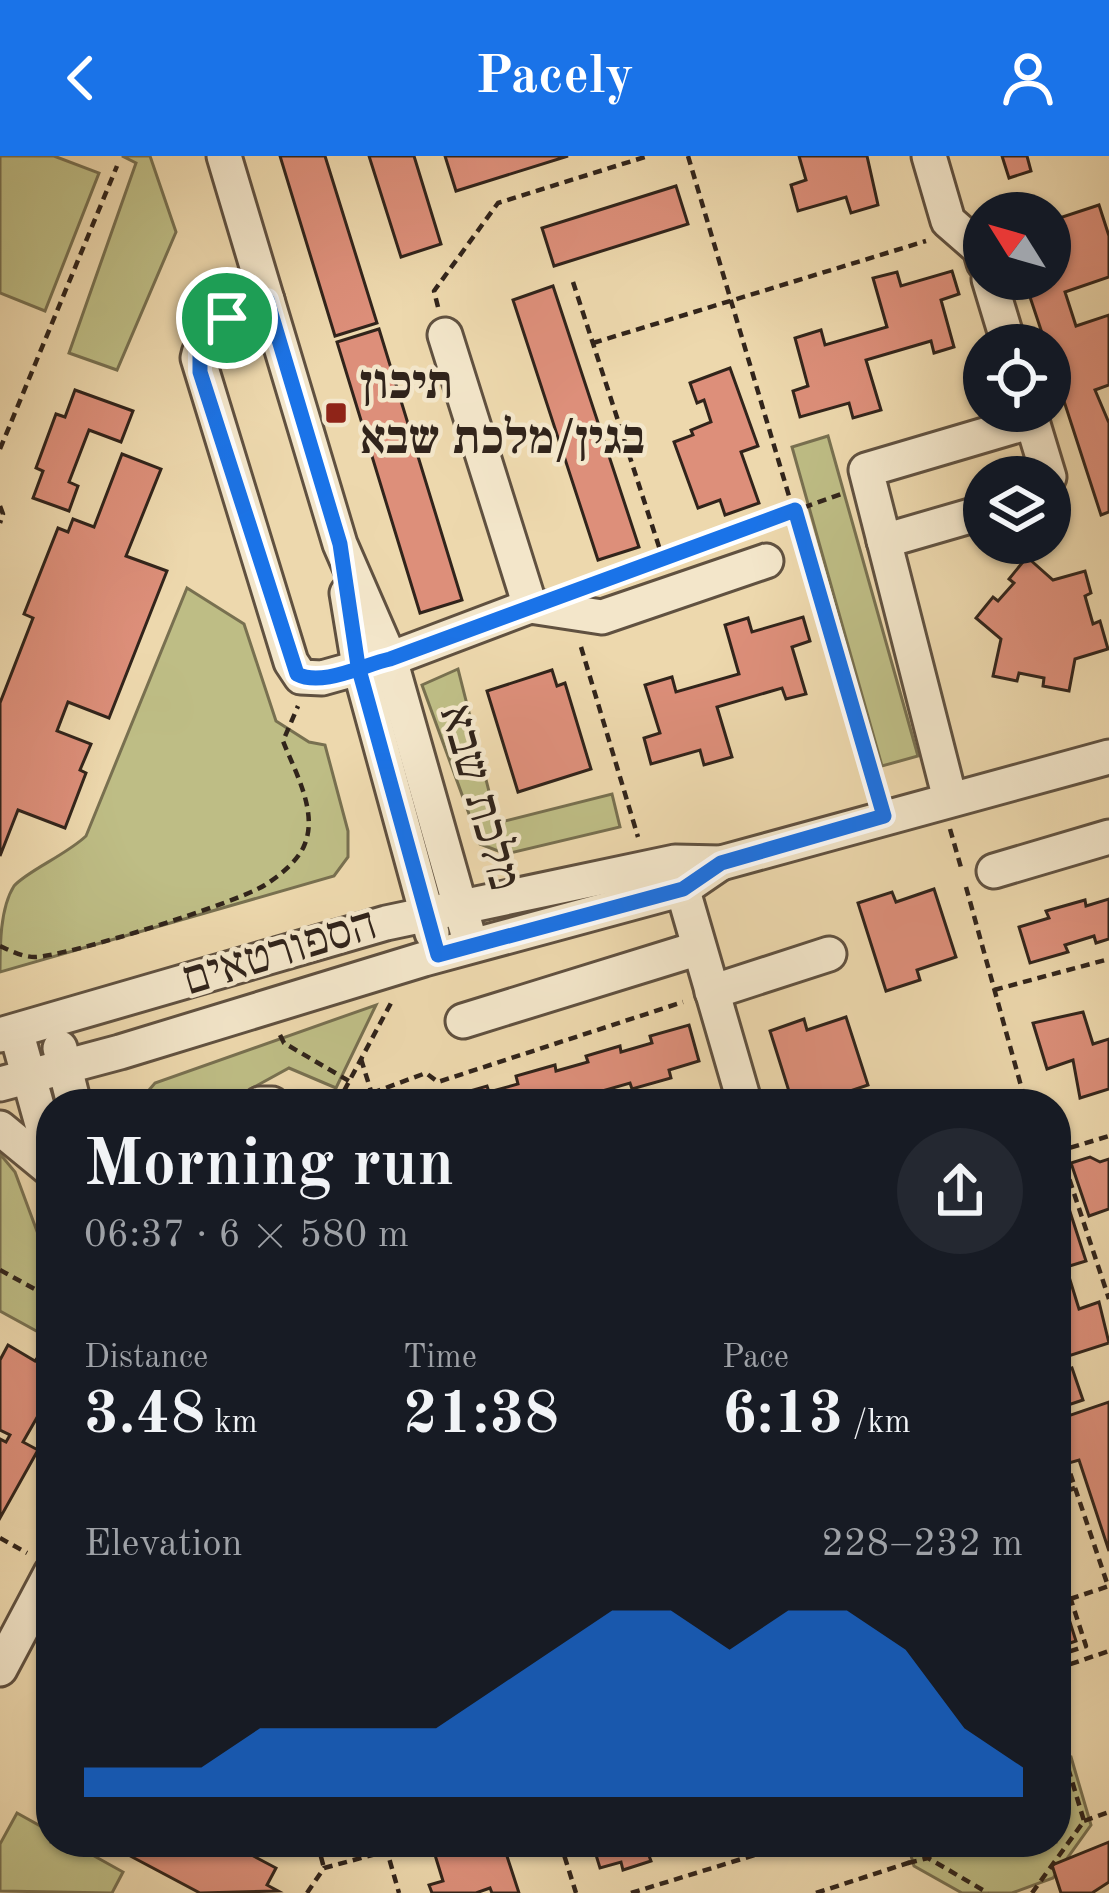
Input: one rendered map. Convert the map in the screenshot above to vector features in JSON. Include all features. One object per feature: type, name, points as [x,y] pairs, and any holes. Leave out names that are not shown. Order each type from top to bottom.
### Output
[{"type":"street","name":"מלכת שבא","points":[[224,156],[374,663],[471,945]]},
{"type":"street","points":[[929,156],[948,221],[963,236]]},
{"type":"street","points":[[267,300],[216,326],[200,346],[198,358],[297,674],[311,680],[374,663],[530,606],[602,617],[766,561]]},
{"type":"street","points":[[445,335],[530,606]]},
{"type":"street","points":[[946,800],[866,470],[981,432]]},
{"type":"street","points":[[884,542],[963,518]]},
{"type":"street","name":"מלכת שבא","points":[[374,663],[426,914],[425,958]]},
{"type":"street","name":"הספורטאים","points":[[8,1033],[426,914],[721,863],[1109,757]]},
{"type":"street","points":[[994,871],[1109,837]]},
{"type":"street","points":[[668,873],[699,948],[741,1089]]},
{"type":"street","name":"הספורטאים","points":[[14,1081],[471,945],[668,873]]},
{"type":"street","points":[[463,1021],[699,948]]},
{"type":"street","points":[[712,992],[829,954]]},
{"type":"street","points":[[53,1021],[70,1089]]},
{"type":"street","points":[[8,1033],[14,1081],[36,1126]]},
{"type":"street","points":[[0,1128],[36,1158]]},
{"type":"street","points":[[0,1669],[36,1580]]},
{"type":"path","points":[[445,335],[434,290],[498,203],[648,156]]},
{"type":"path","points":[[688,156],[884,816]]},
{"type":"path","points":[[0,449],[116,166]]},
{"type":"path","points":[[592,343],[958,232]]},
{"type":"path","points":[[573,282],[663,558]]},
{"type":"path","points":[[530,606],[869,484]]},
{"type":"path","points":[[0,506],[0,523]]},
{"type":"path","points":[[571,613],[668,873]]},
{"type":"path","points":[[0,946],[35,957],[64,951],[236,899],[264,886],[292,863],[309,832],[308,807],[283,740],[311,680]]},
{"type":"path","points":[[946,800],[1022,1089]]},
{"type":"path","points":[[345,1089],[425,958]]},
{"type":"path","points":[[994,990],[1109,958]]},
{"type":"path","points":[[385,1089],[426,1073],[438,1082],[712,992]]},
{"type":"path","points":[[265,1008],[284,1043],[350,1081]]},
{"type":"path","points":[[361,1058],[370,1089]]},
{"type":"path","points":[[1071,1148],[1109,1136]]},
{"type":"path","points":[[1071,1188],[1109,1299]]},
{"type":"path","points":[[1098,1264],[1109,1261]]},
{"type":"path","points":[[0,1270],[36,1290]]},
{"type":"path","points":[[1071,1476],[1108,1586],[1071,1599]]},
{"type":"path","points":[[1071,1489],[1075,1488]]},
{"type":"path","points":[[0,1538],[36,1561]]},
{"type":"path","points":[[1071,1602],[1086,1646],[1071,1651]]},
{"type":"path","points":[[1071,1664],[1109,1651]]},
{"type":"path","points":[[1071,1778],[1084,1821]]},
{"type":"path","points":[[1071,1838],[1084,1821],[1109,1812]]},
{"type":"path","points":[[321,1857],[324,1868]]},
{"type":"path","points":[[307,1893],[324,1868],[365,1857]]},
{"type":"path","points":[[389,1857],[399,1893]]},
{"type":"path","points":[[565,1857],[576,1893]]},
{"type":"path","points":[[631,1893],[747,1857]]},
{"type":"path","points":[[906,1857],[908,1864]]},
{"type":"path","points":[[1032,1893],[1057,1857]]},
{"type":"path","points":[[816,1893],[928,1858],[988,1893]]},
{"type":"shaded area","points":[[0,156],[54,156],[99,173],[45,311],[0,293]]},
{"type":"shaded area","points":[[122,156],[150,156],[176,232],[117,370],[69,353],[136,163]]},
{"type":"shaded area","points":[[828,436],[918,756],[882,766],[792,447]]},
{"type":"shaded area","points":[[187,588],[244,624],[276,721],[309,742],[325,745],[348,831],[348,857],[334,876],[0,972],[9,895],[20,880],[86,836]]},
{"type":"shaded area","points":[[458,669],[497,823],[612,794],[620,827],[506,854],[480,844],[422,685]]},
{"type":"shaded area","points":[[376,1005],[336,1088],[289,1068],[250,1089],[150,1089],[155,1083]]},
{"type":"shaded area","points":[[0,1154],[15,1172],[36,1229],[36,1331],[0,1311]]},
{"type":"shaded area","points":[[1071,1757],[1091,1825],[1071,1853]]},
{"type":"shaded area","points":[[17,1813],[36,1824],[36,1857],[96,1857],[123,1872],[112,1893],[0,1891],[0,1844]]},
{"type":"shaded area","points":[[911,1857],[1068,1857],[1053,1878],[1012,1893],[962,1893],[914,1866]]},
{"type":"building","points":[[280,156],[325,156],[377,323],[335,336]]},
{"type":"building","points":[[369,156],[414,156],[441,244],[401,257]]},
{"type":"building","points":[[445,156],[568,156],[456,191]]},
{"type":"building","points":[[799,156],[867,156],[878,205],[851,213],[846,197],[798,211],[791,185],[806,180]]},
{"type":"building","points":[[1002,156],[1027,156],[1031,171],[1009,178]]},
{"type":"building","points":[[676,186],[688,224],[554,266],[542,228]]},
{"type":"building","points":[[1099,205],[1109,236],[1109,277],[1071,290],[1071,214]]},
{"type":"building","points":[[952,271],[959,294],[941,300],[954,347],[934,353],[931,341],[866,360],[881,410],[853,418],[849,403],[800,417],[793,391],[808,386],[795,338],[821,330],[825,345],[887,327],[873,278],[897,272],[901,286]]},
{"type":"building","points":[[553,286],[639,547],[598,560],[513,300]]},
{"type":"building","points":[[1031,300],[1068,300],[1076,326],[1109,315],[1109,385],[1095,390],[1109,423],[1109,512],[1101,515],[1071,423],[1071,324],[1039,324]]},
{"type":"building","points":[[379,329],[462,600],[420,613],[337,342]]},
{"type":"building","points":[[730,368],[758,446],[741,452],[759,503],[725,515],[720,500],[698,508],[674,442],[711,422],[704,400],[697,403],[690,383]]},
{"type":"building","points":[[75,390],[133,411],[121,442],[89,430],[69,482],[78,486],[69,511],[33,498],[43,471],[36,468],[56,414],[65,417]]},
{"type":"building","points":[[122,454],[161,469],[126,556],[167,571],[109,718],[68,702],[57,731],[91,744],[80,770],[86,773],[65,828],[18,810],[0,856],[0,703],[33,618],[24,614],[58,528],[68,532],[73,519],[94,527]]},
{"type":"building","points":[[1021,564],[1035,564],[1053,580],[1085,571],[1091,593],[1085,596],[1093,624],[1100,621],[1108,649],[1075,659],[1069,691],[1043,686],[1044,678],[1019,673],[1017,681],[993,676],[1001,639],[976,618],[993,597],[998,601],[1014,583],[1009,579]]},
{"type":"building","points":[[803,617],[810,641],[792,647],[806,694],[786,699],[782,688],[717,707],[732,757],[704,765],[700,750],[651,764],[644,738],[660,733],[645,685],[672,677],[676,692],[739,674],[725,625],[748,618],[752,632]]},
{"type":"building","points":[[552,670],[557,686],[565,683],[591,769],[518,792],[487,691]]},
{"type":"building","points":[[934,889],[956,957],[917,970],[920,980],[886,991],[858,903],[892,892],[896,902]]},
{"type":"building","points":[[1109,899],[1109,939],[1096,943],[1094,936],[1065,945],[1068,952],[1030,963],[1019,927],[1049,918],[1046,911]]},
{"type":"building","points":[[1083,1012],[1093,1044],[1109,1039],[1109,1089],[1080,1098],[1073,1060],[1047,1069],[1033,1023]]},
{"type":"building","points":[[846,1017],[868,1085],[788,1089],[770,1031],[804,1019],[807,1030]]},
{"type":"building","points":[[689,1025],[699,1061],[669,1070],[671,1078],[632,1089],[630,1083],[609,1089],[500,1089],[518,1084],[516,1076],[588,1062],[586,1056],[620,1046],[621,1052],[652,1043],[650,1036]]},
{"type":"building","points":[[1090,1157],[1100,1162],[1109,1159],[1109,1209],[1089,1216],[1071,1163]]},
{"type":"building","points":[[1071,1215],[1086,1261],[1071,1266]]},
{"type":"building","points":[[1071,1283],[1079,1309],[1099,1302],[1109,1343],[1071,1355]]},
{"type":"building","points":[[8,1345],[36,1360],[36,1419],[23,1442],[36,1454],[0,1518],[0,1439],[6,1442],[10,1435],[0,1430],[0,1360]]},
{"type":"building","points":[[1071,1368],[1083,1400],[1071,1404]]},
{"type":"building","points":[[1109,1402],[1109,1551],[1079,1460],[1071,1462],[1071,1415]]},
{"type":"building","points":[[1109,1842],[1109,1882],[1092,1893],[1061,1893],[1052,1865]]},
{"type":"building","points":[[132,1857],[255,1857],[276,1868],[267,1885],[278,1891],[200,1893]]},
{"type":"building","points":[[436,1857],[507,1857],[519,1893],[492,1893],[490,1888],[476,1893],[432,1893],[429,1885],[443,1881]]},
{"type":"building","points":[[597,1857],[650,1857],[651,1861],[623,1870],[621,1862],[600,1868]]},
{"type":"place","name":"תיכון בגין/מלכת שבא","points":[[336,413]]},
{"type":"route","points":[[227,318],[200,346],[200,372],[297,674],[311,680],[358,666],[390,659],[795,510],[884,816],[721,863],[683,889],[438,955],[358,666],[340,544],[267,300],[227,318]]}]
